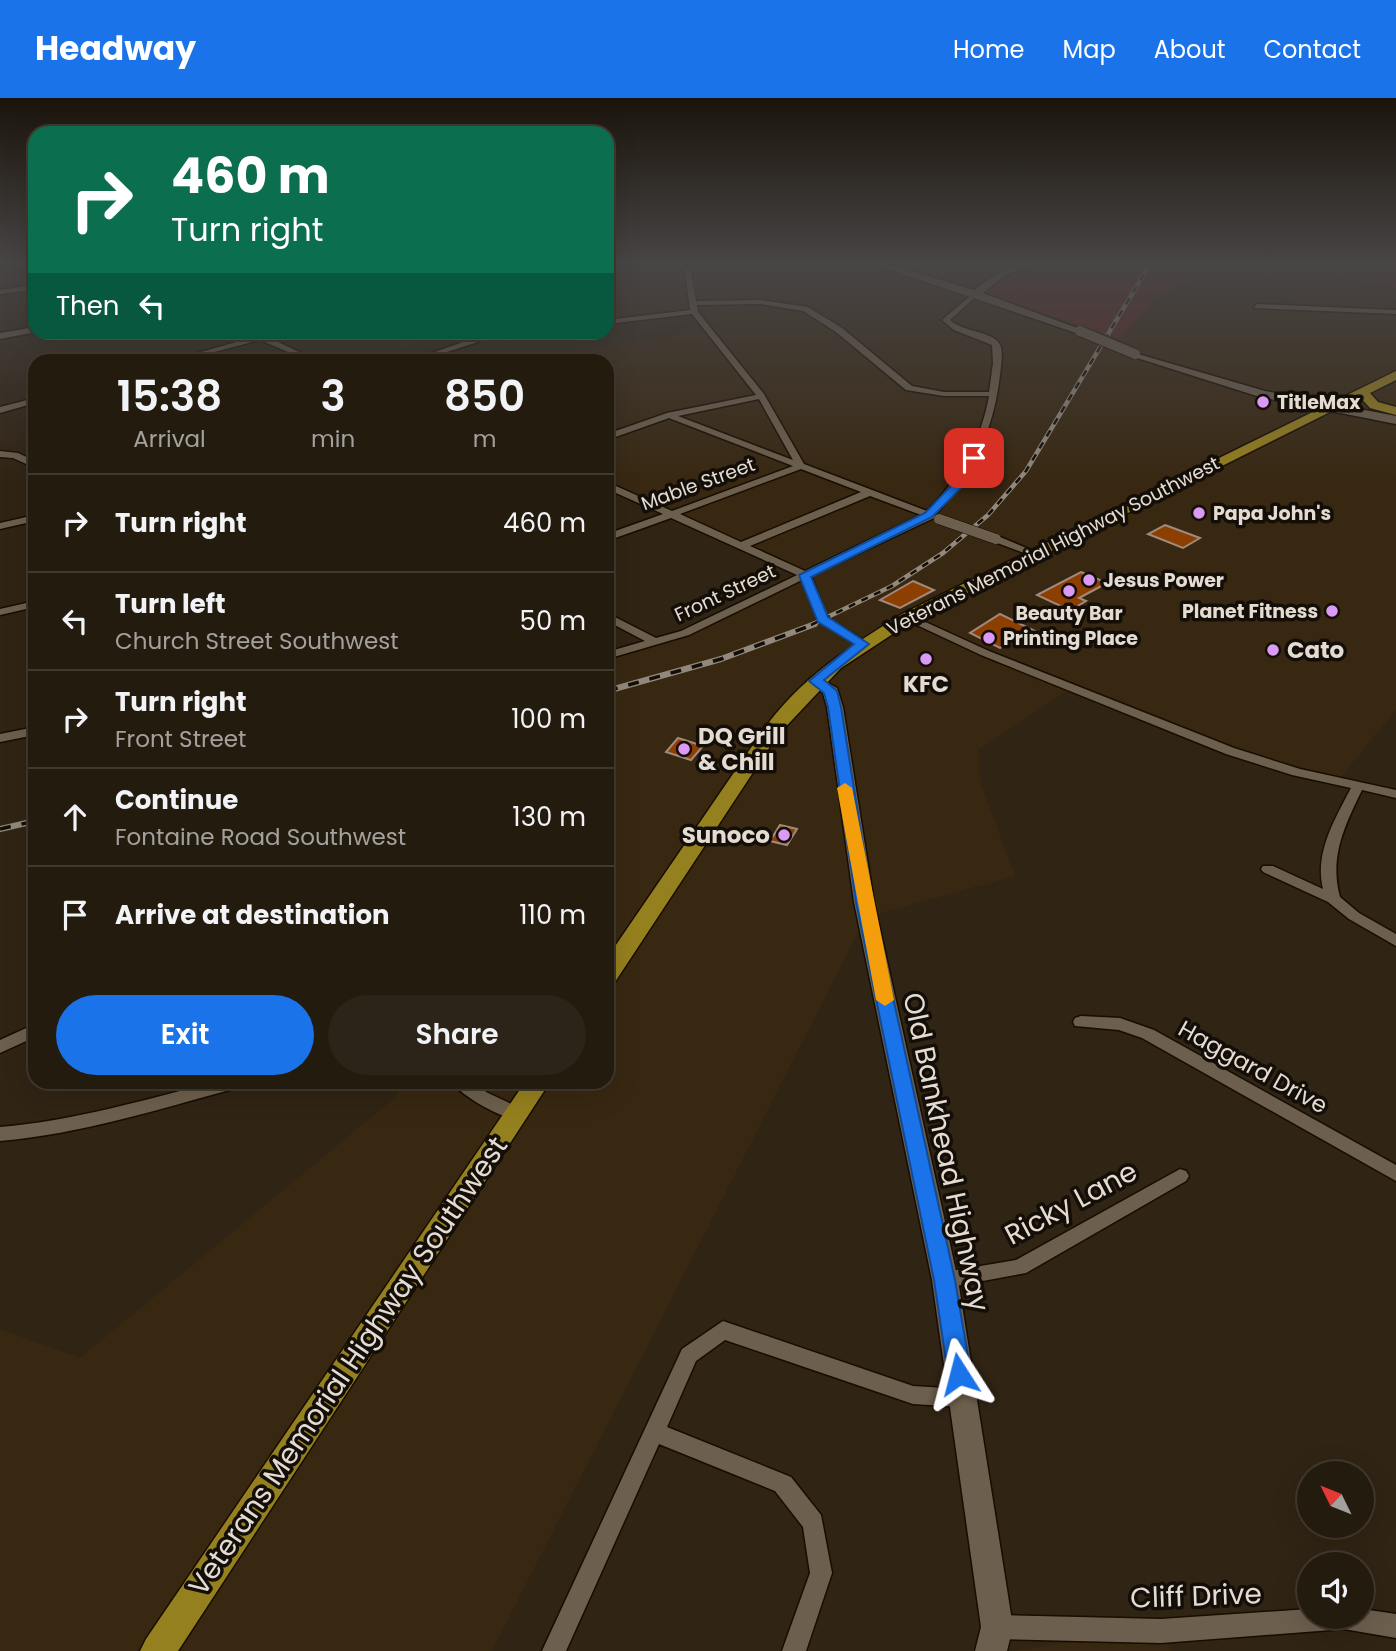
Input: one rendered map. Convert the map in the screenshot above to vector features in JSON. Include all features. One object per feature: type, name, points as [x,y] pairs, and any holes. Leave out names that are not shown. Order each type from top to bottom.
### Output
[{"type":"main road","points":[[1098,336],[1136,351],[1333,407],[1396,420]]},
{"type":"main road","name":"Veterans Memorial Highway Southwest","points":[[614,966],[773,729],[815,681],[862,644],[908,617],[1396,375]]},
{"type":"main road","points":[[1362,392],[1374,405],[1396,412]]},
{"type":"main road","points":[[1333,407],[1396,412]]},
{"type":"main road","name":"Old Bankhead Highway","points":[[815,681],[831,691],[835,707],[864,902],[945,1280],[997,1627],[991,1651]]},
{"type":"main road","name":"Veterans Memorial Highway Southwest","points":[[158,1651],[533,1089]]},
{"type":"street","points":[[716,336],[761,396],[801,466]]},
{"type":"street","points":[[847,336],[909,387],[944,394],[993,394]]},
{"type":"street","name":"Front Street","points":[[614,654],[685,633],[934,517],[958,486],[981,444],[993,394],[996,344],[978,336]]},
{"type":"street","points":[[199,354],[250,340]]},
{"type":"street","points":[[268,340],[299,354]]},
{"type":"street","points":[[434,354],[477,340]]},
{"type":"street","points":[[614,435],[670,415],[761,396]]},
{"type":"street","points":[[0,410],[28,402]]},
{"type":"street","points":[[670,415],[868,493],[1036,554]]},
{"type":"street","points":[[0,454],[15,455],[28,462]]},
{"type":"street","name":"Mable Street","points":[[614,535],[801,466]]},
{"type":"street","points":[[614,488],[805,575],[822,619],[862,644]]},
{"type":"street","points":[[741,546],[868,493]]},
{"type":"street","points":[[0,526],[28,520]]},
{"type":"street","points":[[0,612],[28,606]]},
{"type":"street","points":[[908,617],[985,653],[1230,751],[1297,772],[1396,794]]},
{"type":"street","points":[[614,620],[655,642]]},
{"type":"street","points":[[0,738],[28,732]]},
{"type":"street","points":[[1333,899],[1328,883],[1329,845],[1358,786]]},
{"type":"street","points":[[1268,869],[1333,899],[1354,916],[1396,941]]},
{"type":"street","name":"Haggard Drive","points":[[1081,1022],[1120,1024],[1148,1034],[1396,1174]]},
{"type":"street","points":[[0,1047],[28,1033]]},
{"type":"street","points":[[0,1134],[35,1131],[111,1115],[210,1089]]},
{"type":"street","points":[[470,1089],[516,1114]]},
{"type":"street","name":"Ricky Lane","points":[[945,1280],[1019,1267],[1180,1176]]},
{"type":"street","points":[[554,1651],[689,1355],[723,1330],[913,1395],[963,1398]]},
{"type":"street","points":[[654,1432],[783,1484],[813,1523],[821,1573],[794,1651]]},
{"type":"street","name":"Cliff Drive","points":[[997,1627],[1161,1631],[1344,1618],[1396,1626]]},
{"type":"shaded area","points":[[667,336],[1396,336],[1396,710],[1341,777],[1238,753],[1071,688],[978,750],[980,782],[1015,876],[866,917],[492,1651],[0,1651],[0,1329],[80,1358],[397,1096],[398,1089],[614,1089],[614,655],[669,639],[720,616],[795,575],[614,492],[614,354],[561,354]]},
{"type":"shaded area","points":[[392,340],[432,340],[406,346]]},
{"type":"shaded area","points":[[1157,1628],[1172,1651],[1015,1651]]},
{"type":"building","points":[[1165,525],[1200,538],[1183,548],[1148,534]]},
{"type":"building","points":[[1081,572],[1107,583],[1079,598],[1086,601],[1076,607],[1069,610],[1037,595]]},
{"type":"building","points":[[913,581],[934,590],[900,608],[880,600]]},
{"type":"building","points":[[1000,614],[1035,631],[1000,648],[970,633]]},
{"type":"building","name":"DQ Grill & Chill","points":[[678,738],[703,746],[691,760],[666,752]]},
{"type":"building","name":"Sunoco","points":[[780,825],[797,829],[787,845],[770,841]]},
{"type":"railway","points":[[811,625],[892,586],[943,553],[988,515],[1026,471],[1107,336]]},
{"type":"railway","points":[[614,689],[721,659],[815,624]]},
{"type":"railway","points":[[0,829],[28,823]]},
{"type":"slow traffic","points":[[845,788],[864,902],[885,1000]]},
{"type":"place","name":"TitleMax","points":[[1263,402]]},
{"type":"place","name":"Papa John's","points":[[1199,513]]},
{"type":"place","name":"Jesus Power","points":[[1089,580]]},
{"type":"place","name":"Beauty Bar","points":[[1069,591]]},
{"type":"place","name":"Planet Fitness","points":[[1332,611]]},
{"type":"place","name":"Printing Place","points":[[989,638]]},
{"type":"place","name":"Cato","points":[[1273,650]]},
{"type":"place","name":"KFC","points":[[926,659]]},
{"type":"place","name":"DQ Grill & Chill","points":[[684,749]]},
{"type":"place","name":"Sunoco","points":[[784,835]]},
{"type":"route","points":[[959,1374],[945,1280],[864,902],[845,790],[835,707],[831,691],[815,681],[862,644],[822,619],[805,575],[929,515],[958,486],[974,458]]}]
